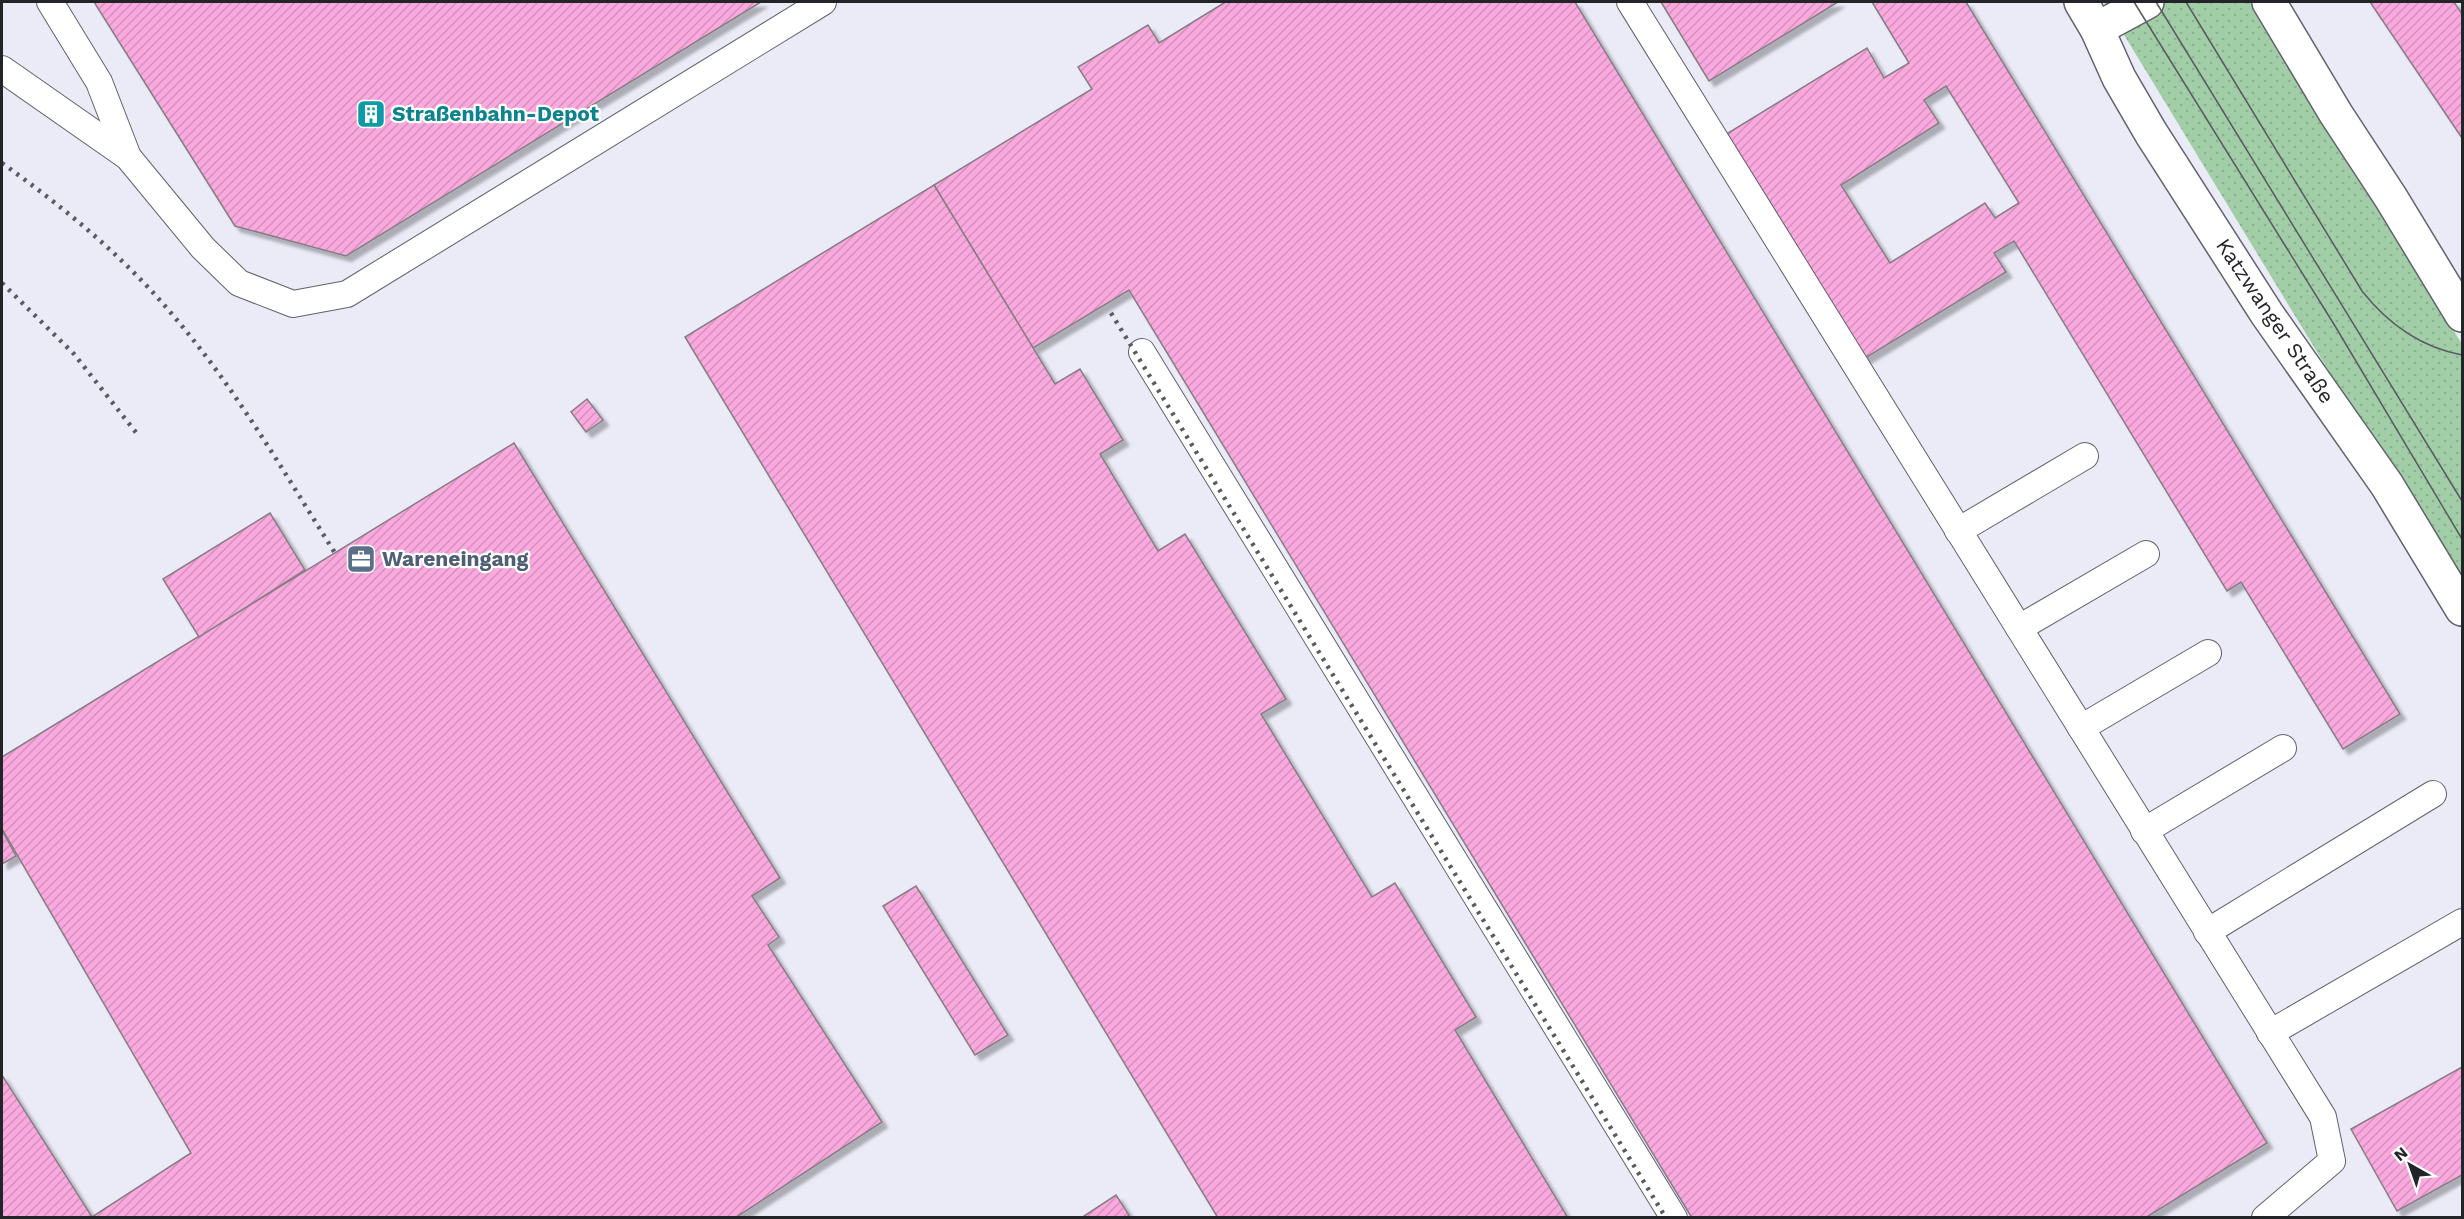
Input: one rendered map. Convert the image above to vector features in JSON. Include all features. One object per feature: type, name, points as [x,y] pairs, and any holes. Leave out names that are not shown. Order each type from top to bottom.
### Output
[{"type":"main road","name":"Katzwanger Straße","points":[[2148,2],[2089,15],[2119,78],[2151,133],[2267,314],[2387,485],[2463,609]]},
{"type":"main road","points":[[2269,2],[2336,114],[2463,315]]},
{"type":"lane","points":[[50,2],[99,82],[128,157]]},
{"type":"lane","points":[[2,69],[128,157],[203,248],[239,283],[292,304],[348,294],[823,2]]},
{"type":"lane","points":[[1630,2],[2323,1117],[2332,1161],[2265,1218]]},
{"type":"lane","points":[[1142,352],[1674,1218]]},
{"type":"lane","points":[[1958,531],[2085,456]]},
{"type":"lane","points":[[2019,628],[2146,554]]},
{"type":"lane","points":[[2081,728],[2208,653]]},
{"type":"lane","points":[[2144,831],[2283,748]]},
{"type":"lane","points":[[2208,932],[2433,794]]},
{"type":"lane","points":[[2270,1033],[2463,922]]},
{"type":"green space","points":[[2104,2],[2250,2],[2462,344],[2462,590]]},
{"type":"building","name":"Straßenbahn-Depot","points":[[94,2],[761,2],[346,256],[235,226]]},
{"type":"building","points":[[1223,2],[1575,2],[2267,1143],[2145,1218],[1692,1218],[1129,290],[1033,348],[934,185],[1092,89],[1078,67],[1148,25],[1159,43]]},
{"type":"building","points":[[1661,2],[1838,2],[1709,81]]},
{"type":"building","points":[[1872,2],[1966,2],[2400,714],[2343,749],[2241,582],[2227,591],[2014,241],[1994,253],[2006,272],[1857,363],[1720,138],[1867,48],[1884,78],[1909,63]],"holes":[[[1946,86],[2019,203],[1995,218],[1985,203],[1890,263],[1841,185],[1939,123],[1924,100]]]},
{"type":"building","points":[[2370,2],[2454,2],[2462,14],[2462,138]]},
{"type":"building","points":[[934,185],[1055,384],[1080,369],[1123,440],[1100,454],[1158,551],[1185,534],[1286,699],[1261,714],[1372,897],[1395,883],[1476,1017],[1455,1030],[1568,1218],[1218,1218],[685,337]]},
{"type":"building","points":[[587,399],[603,420],[586,432],[571,412]]},
{"type":"building","points":[[514,443],[780,878],[752,896],[779,937],[768,945],[882,1122],[735,1218],[2,1218],[2,1075],[92,1217],[191,1153],[2,829],[2,757]]},
{"type":"building","points":[[270,513],[305,570],[199,637],[163,579]]},
{"type":"building","points":[[2,833],[16,856],[2,864]]},
{"type":"building","points":[[916,886],[1008,1035],[975,1055],[883,906]]},
{"type":"building","points":[[2462,1067],[2462,1175],[2397,1211],[2351,1129]]},
{"type":"building","points":[[1116,1195],[1129,1215],[1125,1218],[1085,1218],[1084,1216]]},
{"type":"tram line","points":[[2134,2],[2335,326],[2462,539]]},
{"type":"tram line","points":[[2156,2],[2462,501]]},
{"type":"tram line","points":[[2186,2],[2362,291],[2383,314],[2406,332],[2432,346],[2462,355]]},
{"type":"railway","points":[[2,163],[91,233],[132,271],[171,313],[237,400],[335,553]]},
{"type":"railway","points":[[2,283],[74,354],[138,435]]},
{"type":"railway","points":[[1111,313],[1666,1218]]},
{"type":"place","name":"Straßenbahn-Depot","points":[[371,114]]},
{"type":"place","name":"Wareneingang","points":[[361,559]]}]
